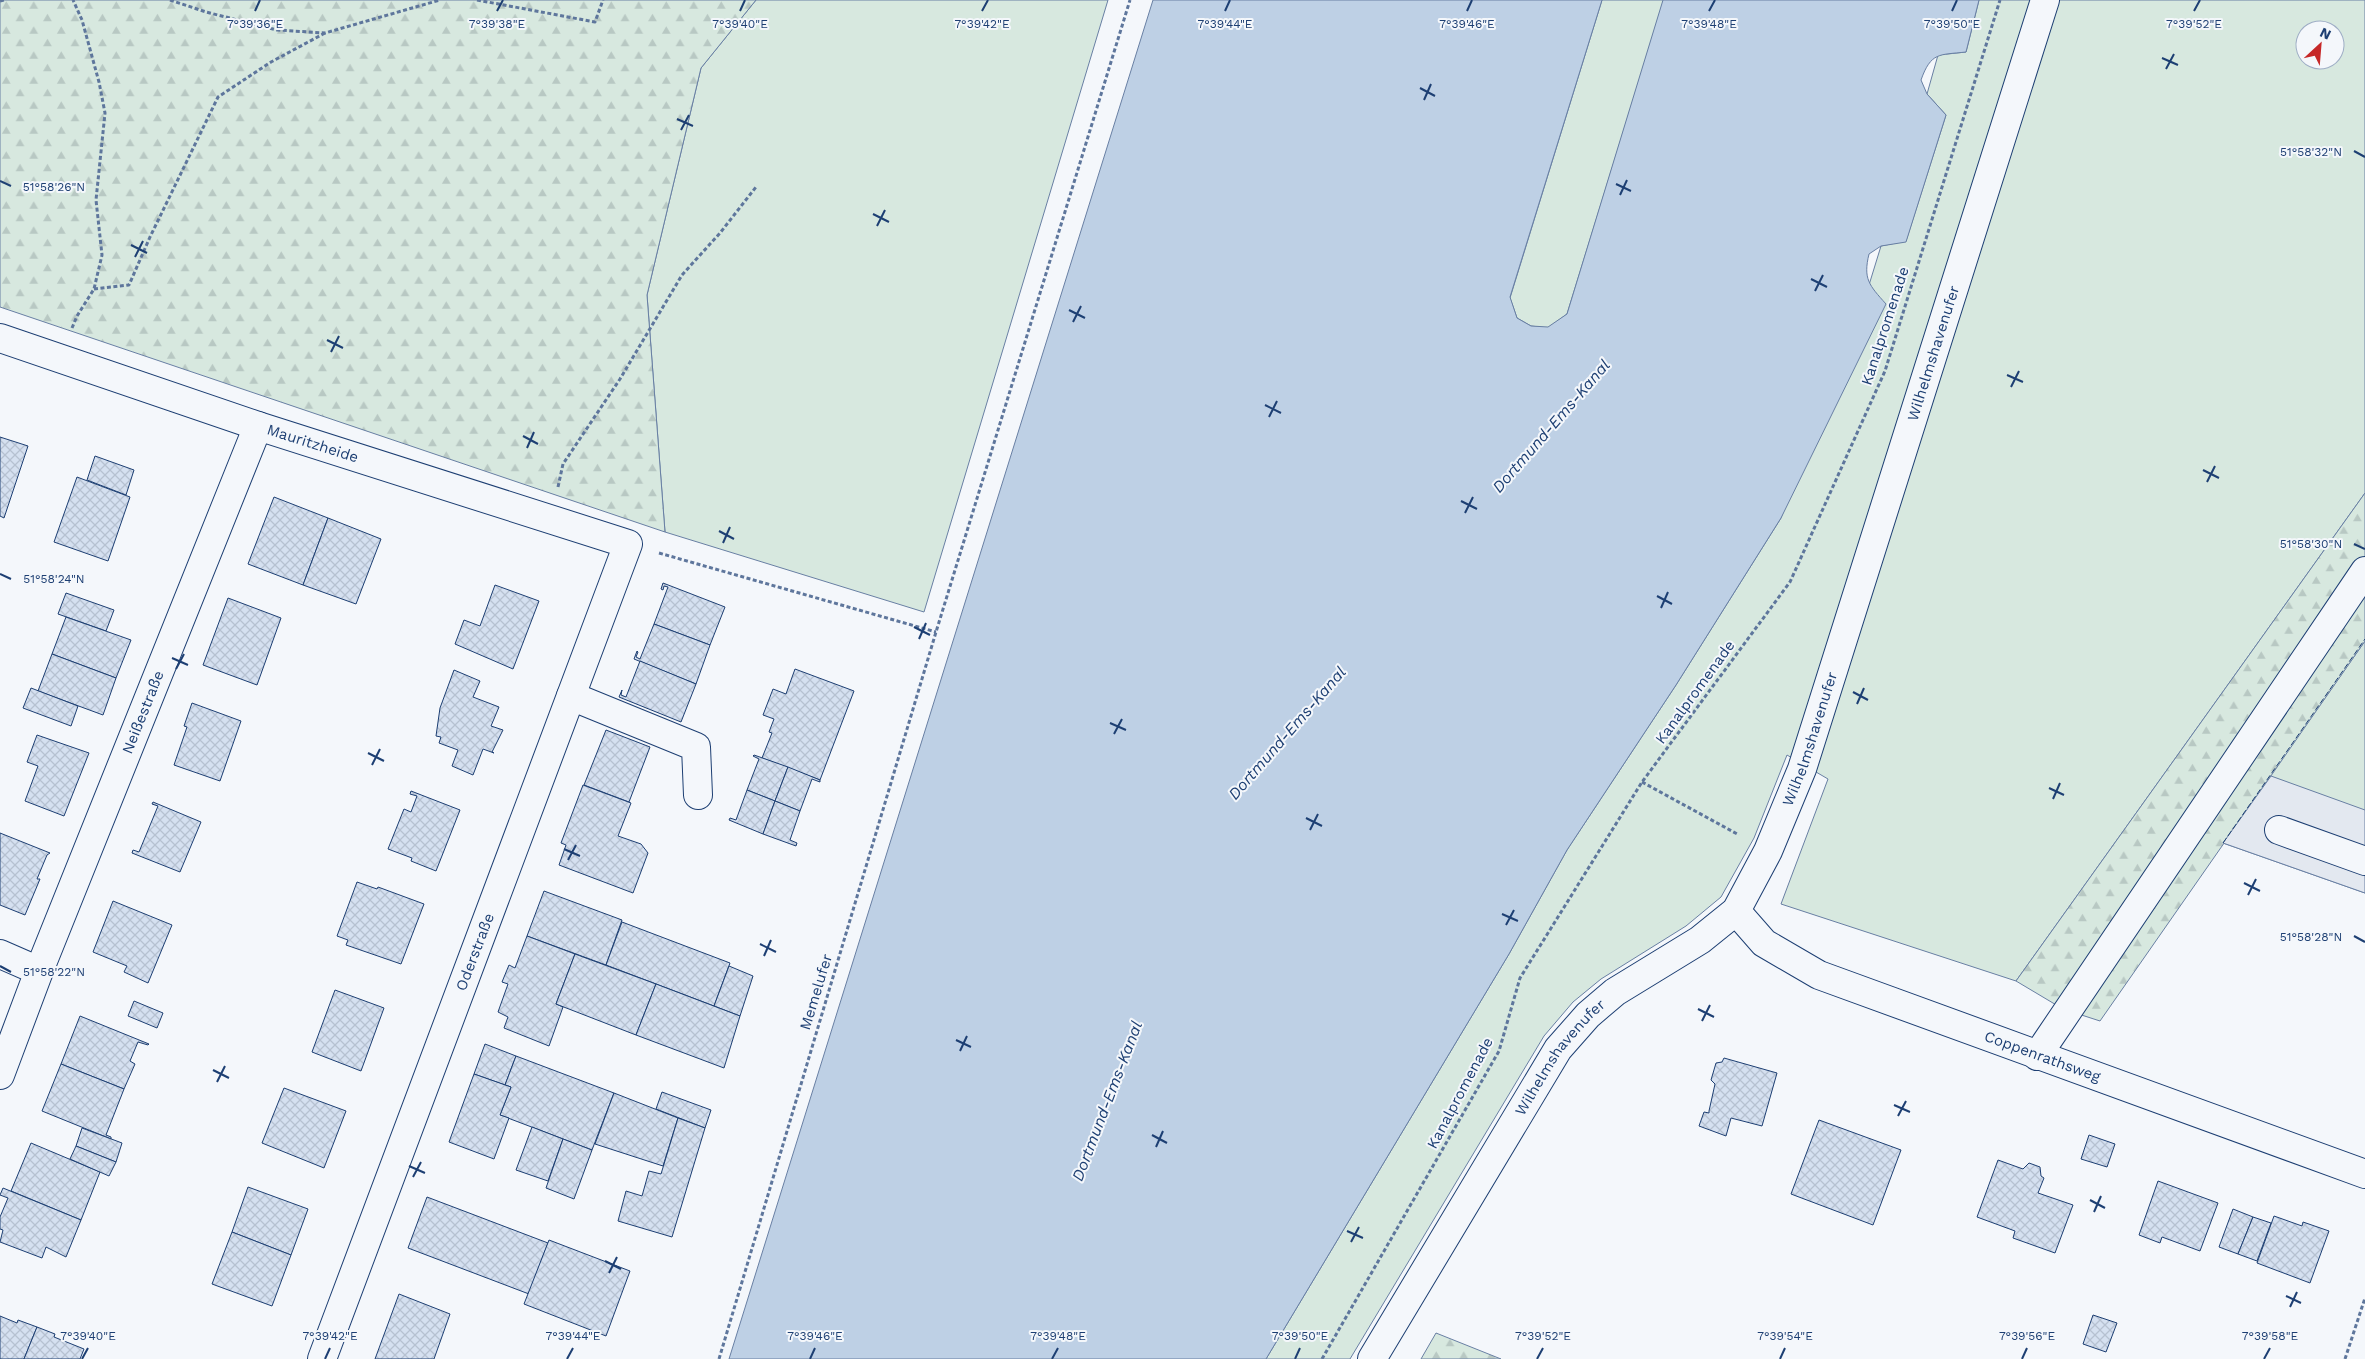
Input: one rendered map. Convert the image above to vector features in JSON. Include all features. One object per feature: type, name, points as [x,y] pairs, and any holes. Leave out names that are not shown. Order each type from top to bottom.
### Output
[{"type":"street","name":"Wilhelmshavenufer","points":[[1372,1359],[1558,1049],[1588,1015],[1615,992],[1700,940],[1736,911],[1768,851],[1802,768],[2045,0]]},
{"type":"street","name":"Mauritzheide","points":[[0,338],[258,426],[628,544]]},
{"type":"street","name":"Neißestraße","points":[[0,1074],[39,971],[258,426]]},
{"type":"street","name":"Oderstraße","points":[[322,1359],[628,544]]},
{"type":"street","points":[[2037,1056],[2365,570]]},
{"type":"street","points":[[571,696],[696,747],[698,795]]},
{"type":"street","points":[[2279,830],[2365,861]]},
{"type":"street","name":"Coppenrathsweg","points":[[1736,911],[1764,943],[1819,975],[2365,1174]]},
{"type":"street","points":[[0,954],[39,971]]},
{"type":"path","points":[[0,1],[4,0]]},
{"type":"path","points":[[60,359],[76,316],[94,290],[102,255],[96,200],[105,113],[100,82],[82,20],[73,0]]},
{"type":"path","points":[[170,0],[206,12],[277,30],[325,33]]},
{"type":"path","points":[[94,290],[129,285],[150,237],[218,97],[271,62],[325,33],[440,0]]},
{"type":"path","points":[[477,0],[595,22],[603,0]]},
{"type":"path","name":"Memelufer","points":[[718,1359],[936,632],[1130,0]]},
{"type":"path","name":"Kanalpromenade","points":[[1322,1359],[1498,1051],[1520,978],[1642,782],[1790,582],[1884,372],[2000,0]]},
{"type":"path","points":[[549,520],[563,464],[592,418],[620,379],[682,275],[720,233],[756,187]]},
{"type":"path","points":[[628,544],[936,632]]},
{"type":"path","points":[[1642,782],[1768,851]]},
{"type":"path","points":[[2344,1359],[2365,1298]]},
{"type":"green space","points":[[0,0],[756,0],[701,68],[647,295],[665,532],[0,307]]},
{"type":"green space","points":[[756,0],[1108,0],[924,612],[665,532],[647,295],[701,68]]},
{"type":"green space","points":[[1602,0],[1664,0],[1567,314],[1548,328],[1531,326],[1517,318],[1510,298]]},
{"type":"green space","points":[[1979,0],[2365,0],[2365,493],[2016,981],[1781,904],[1828,779],[1787,755],[1754,838],[1721,897],[1686,926],[1601,979],[1573,1002],[1544,1036],[1350,1359],[1266,1359],[1509,954],[1567,850],[1676,685],[1781,518],[1869,285],[1881,246],[1906,241],[1946,115],[1927,94],[1938,55],[1966,52]]},
{"type":"green space","points":[[2365,493],[2365,641],[2100,1021],[2063,1009],[2016,981]]},
{"type":"green space","points":[[2365,641],[2365,893],[2223,843]]},
{"type":"green space","points":[[1436,1333],[1501,1359],[1421,1359]]},
{"type":"shaded area","points":[[2271,776],[2365,810],[2365,893],[2223,843]]},
{"type":"water","name":"Dortmund-Ems-Kanal","points":[[1153,0],[1602,0],[1510,297],[1517,318],[1531,326],[1548,327],[1567,314],[1663,0],[1979,0],[1966,52],[1937,57],[1928,64],[1921,80],[1927,94],[1946,115],[1906,242],[1881,246],[1869,254],[1867,276],[1875,292],[1886,304],[1781,518],[1676,685],[1567,850],[1509,954],[1266,1359],[729,1359]]},
{"type":"building","points":[[0,437],[28,446],[4,518],[0,516]]},
{"type":"building","points":[[95,456],[134,470],[126,495],[87,480]]},
{"type":"building","points":[[77,477],[130,497],[108,561],[54,542]]},
{"type":"building","points":[[274,497],[328,518],[303,585],[248,564]]},
{"type":"building","points":[[328,518],[381,539],[356,604],[303,585]]},
{"type":"building","points":[[663,583],[725,607],[710,645],[654,624],[668,587],[664,586],[663,590],[661,589]]},
{"type":"building","points":[[495,585],[539,601],[513,669],[455,644],[464,620],[480,626]]},
{"type":"building","points":[[66,593],[114,610],[106,631],[58,614]]},
{"type":"building","points":[[228,598],[281,618],[257,685],[203,665]]},
{"type":"building","points":[[66,617],[131,640],[116,678],[52,654]]},
{"type":"building","points":[[654,624],[710,645],[696,684],[634,659],[637,651],[636,657],[640,659]]},
{"type":"building","points":[[52,654],[116,678],[103,715],[38,691]]},
{"type":"building","points":[[640,661],[696,684],[681,722],[619,697],[622,690],[621,695],[626,697]]},
{"type":"building","points":[[795,669],[854,691],[820,780],[762,758],[772,733],[769,732],[774,719],[763,715],[773,689],[786,694]]},
{"type":"building","points":[[454,670],[480,681],[473,697],[499,707],[491,726],[503,730],[492,752],[494,753],[483,749],[473,775],[452,766],[458,750],[439,743],[441,737],[436,736],[440,708]]},
{"type":"building","points":[[31,688],[78,706],[71,726],[23,708]]},
{"type":"building","points":[[192,703],[241,721],[220,781],[174,765],[187,727],[184,726]]},
{"type":"building","points":[[606,730],[650,747],[629,802],[584,785]]},
{"type":"building","points":[[37,735],[89,753],[64,816],[25,801],[38,766],[27,762]]},
{"type":"building","points":[[754,755],[788,767],[775,801],[747,790],[759,759]]},
{"type":"building","points":[[788,767],[820,780],[820,782],[812,779],[800,811],[775,801]]},
{"type":"building","points":[[583,785],[631,803],[618,836],[641,844],[648,853],[633,893],[559,865],[566,845],[561,843]]},
{"type":"building","points":[[747,790],[775,801],[763,834],[729,820],[730,818],[736,820]]},
{"type":"building","points":[[411,791],[460,810],[436,871],[411,861],[412,858],[388,849],[404,809],[411,812],[417,796],[410,794]]},
{"type":"building","points":[[775,801],[800,811],[790,840],[797,843],[796,846],[763,834]]},
{"type":"building","points":[[153,802],[201,822],[180,872],[132,853],[133,850],[139,852],[158,806],[152,804]]},
{"type":"building","points":[[0,833],[50,853],[47,855],[37,879],[40,879],[25,915],[0,905]]},
{"type":"building","points":[[357,882],[377,889],[378,887],[424,904],[401,964],[346,945],[348,940],[337,936]]},
{"type":"building","points":[[544,891],[622,920],[606,965],[527,936]]},
{"type":"building","points":[[113,901],[172,925],[148,983],[124,972],[127,966],[93,952]]},
{"type":"building","points":[[622,922],[730,963],[714,1006],[606,965]]},
{"type":"building","points":[[527,936],[575,954],[556,1004],[563,1007],[549,1046],[504,1028],[508,1017],[498,1012],[508,984],[502,982],[509,965],[515,968]]},
{"type":"building","points":[[575,954],[656,984],[636,1035],[556,1004]]},
{"type":"building","points":[[729,966],[753,976],[740,1016],[714,1006]]},
{"type":"building","points":[[656,984],[740,1016],[724,1068],[636,1035]]},
{"type":"building","points":[[335,990],[384,1008],[361,1071],[312,1052]]},
{"type":"building","points":[[134,1001],[163,1013],[157,1028],[128,1016]]},
{"type":"building","points":[[80,1016],[149,1044],[138,1042],[130,1061],[135,1064],[124,1089],[61,1064]]},
{"type":"building","points":[[485,1044],[516,1056],[505,1085],[474,1074]]},
{"type":"building","points":[[516,1056],[614,1093],[592,1150],[500,1115],[511,1087],[505,1085]]},
{"type":"building","points":[[1724,1058],[1777,1073],[1762,1126],[1731,1118],[1726,1136],[1699,1126],[1704,1112],[1709,1113],[1715,1084],[1711,1080],[1716,1063],[1722,1062]]},
{"type":"building","points":[[61,1064],[124,1089],[106,1135],[111,1137],[111,1139],[42,1111]]},
{"type":"building","points":[[474,1074],[511,1087],[500,1115],[509,1118],[494,1159],[449,1142]]},
{"type":"building","points":[[284,1088],[346,1111],[324,1168],[262,1143]]},
{"type":"building","points":[[662,1092],[711,1110],[705,1128],[656,1109]]},
{"type":"building","points":[[614,1093],[678,1118],[663,1166],[595,1144]]},
{"type":"building","points":[[678,1118],[705,1128],[672,1237],[618,1221],[626,1191],[642,1196],[649,1171],[661,1174]]},
{"type":"building","points":[[1819,1120],[1901,1150],[1873,1225],[1791,1194]]},
{"type":"building","points":[[532,1127],[563,1139],[548,1181],[516,1170]]},
{"type":"building","points":[[82,1128],[122,1143],[116,1162],[76,1146]]},
{"type":"building","points":[[2089,1135],[2115,1144],[2107,1167],[2081,1159]]},
{"type":"building","points":[[563,1139],[592,1150],[574,1199],[546,1188]]},
{"type":"building","points":[[31,1143],[100,1172],[81,1220],[11,1191]]},
{"type":"building","points":[[76,1146],[116,1162],[109,1176],[70,1159]]},
{"type":"building","points":[[1998,1160],[2023,1169],[2029,1163],[2040,1167],[2041,1176],[2044,1178],[2038,1193],[2073,1205],[2055,1253],[2013,1238],[2015,1231],[1977,1217]]},
{"type":"building","points":[[2158,1181],[2218,1203],[2200,1251],[2162,1237],[2160,1243],[2139,1235]]},
{"type":"building","points":[[248,1187],[308,1209],[291,1255],[232,1232]]},
{"type":"building","points":[[3,1188],[81,1220],[66,1257],[46,1247],[42,1258],[0,1242],[3,1230],[0,1229],[0,1217],[8,1198],[0,1195]]},
{"type":"building","points":[[427,1197],[548,1243],[529,1294],[408,1248]]},
{"type":"building","points":[[2233,1209],[2253,1217],[2238,1254],[2219,1247]]},
{"type":"building","points":[[2274,1216],[2302,1226],[2303,1222],[2329,1231],[2310,1283],[2257,1263]]},
{"type":"building","points":[[2253,1217],[2271,1223],[2257,1261],[2238,1254]]},
{"type":"building","points":[[232,1232],[291,1255],[272,1306],[212,1284]]},
{"type":"building","points":[[549,1240],[630,1271],[606,1336],[524,1304]]},
{"type":"building","points":[[399,1294],[450,1314],[434,1359],[375,1359]]},
{"type":"building","points":[[2093,1315],[2117,1323],[2106,1352],[2083,1344]]},
{"type":"building","points":[[0,1316],[17,1323],[18,1320],[37,1327],[24,1359],[0,1359]]},
{"type":"building","points":[[37,1327],[55,1334],[54,1337],[84,1349],[80,1359],[24,1359]]},
{"type":"fence","points":[[2223,843],[2365,639]]}]
